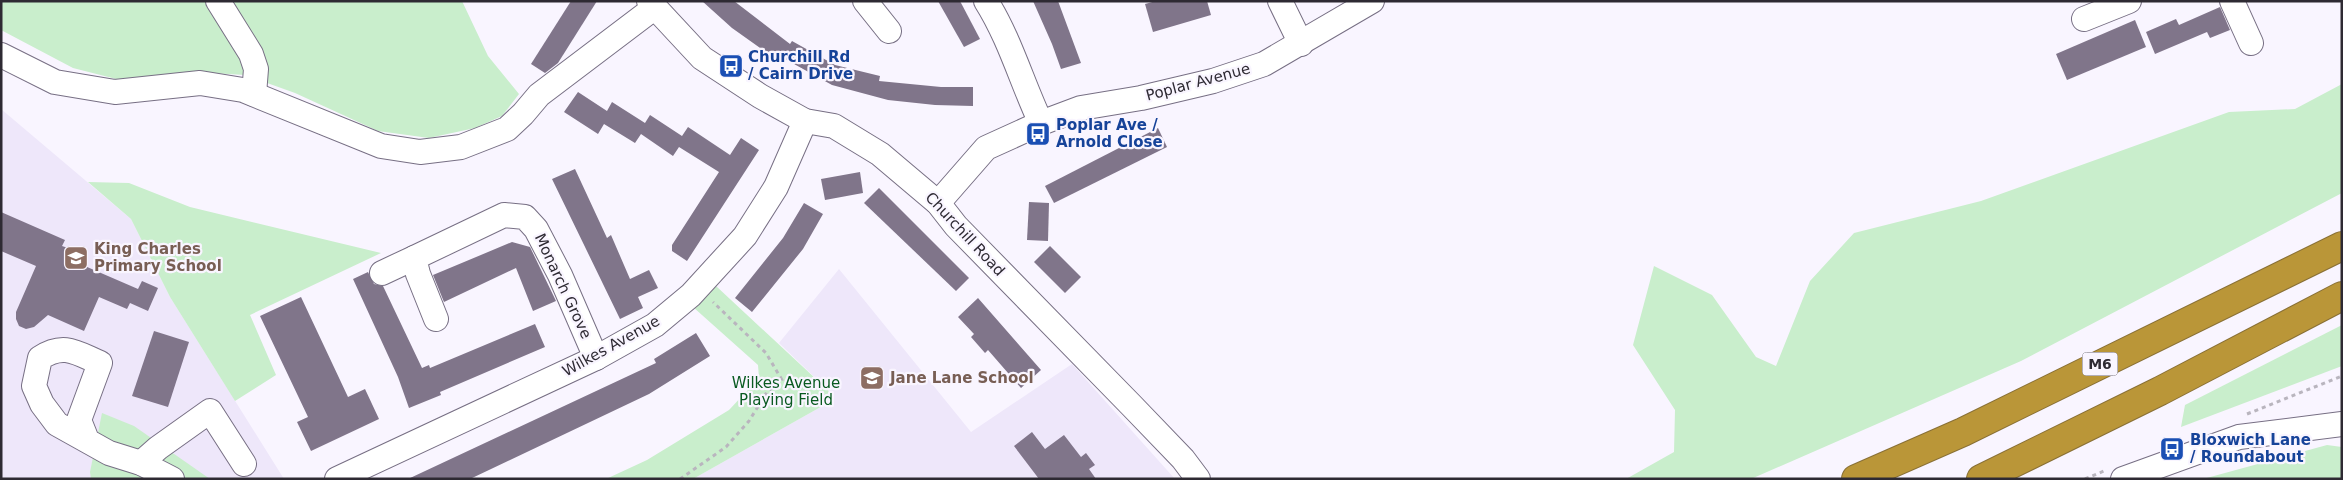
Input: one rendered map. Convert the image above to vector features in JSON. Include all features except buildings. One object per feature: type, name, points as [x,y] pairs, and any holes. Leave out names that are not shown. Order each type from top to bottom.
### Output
[{"type":"highway","name":"M6","points":[[1856,479],[1963,432],[2342,246]]},
{"type":"highway","points":[[1980,479],[2160,391],[2342,296]]},
{"type":"street","points":[[218,1],[251,54],[256,69],[254,94]]},
{"type":"street","points":[[865,1],[889,31]]},
{"type":"street","points":[[986,1],[999,21],[1025,90],[1041,123]]},
{"type":"street","points":[[1280,1],[1302,44]]},
{"type":"street","name":"Poplar Avenue","points":[[938,203],[986,148],[1041,123],[1081,108],[1141,98],[1213,81],[1264,64],[1302,44],[1372,1]]},
{"type":"street","points":[[2084,19],[2129,1]]},
{"type":"street","points":[[2232,1],[2250,43]]},
{"type":"street","points":[[1,55],[55,82],[114,92],[200,83],[254,94],[381,146],[420,152],[461,147],[506,129],[523,114],[539,95],[652,5]]},
{"type":"street","name":"Churchill Road","points":[[652,5],[702,58],[760,96],[805,121],[834,126],[880,154],[938,203],[956,226],[1183,459],[1198,479]]},
{"type":"street","name":"Wilkes Avenue","points":[[336,479],[596,358],[655,325],[698,287],[745,236],[776,187],[805,121]]},
{"type":"street","name":"Monarch Grove","points":[[382,273],[504,215],[525,218],[536,229],[596,358]]},
{"type":"street","points":[[414,258],[418,274],[436,318]]},
{"type":"street","points":[[142,464],[158,448],[210,411],[244,464]]},
{"type":"street","points":[[2123,479],[2240,437],[2342,424]]},
{"type":"street","points":[[87,440],[109,452],[142,464],[172,479]]},
{"type":"path","points":[[680,479],[726,447],[749,421],[767,392],[782,380],[766,353],[698,287]]},
{"type":"shaded area","name":"King Charles Primary School","points":[[1,109],[131,219],[170,297],[284,479],[1,479]]},
{"type":"shaded area","name":"Jane Lane School","points":[[839,269],[971,432],[1072,364],[1175,479],[693,479],[826,404],[830,392],[779,343]]},
{"type":"green space","points":[[1,1],[462,1],[488,56],[519,94],[502,116],[475,128],[429,138],[378,131],[295,93],[245,75],[194,72],[124,81],[73,68],[1,30]]},
{"type":"green space","points":[[2342,84],[2342,193],[2021,361],[1751,479],[1626,479],[1674,452],[1675,410],[1633,345],[1654,266],[1712,295],[1756,357],[1776,366],[1810,281],[1854,233],[1981,201],[2229,112],[2295,109]]},
{"type":"green space","points":[[88,182],[129,183],[190,207],[381,253],[250,315],[276,375],[235,401],[170,297],[131,219]]},
{"type":"green space","name":"Wilkes Avenue Playing Field","points":[[716,286],[830,392],[826,404],[693,479],[606,479],[647,460],[729,410],[759,378],[758,365],[693,307]]},
{"type":"green space","points":[[2342,325],[2342,366],[2181,427],[2185,405]]},
{"type":"green space","points":[[102,413],[134,426],[210,479],[91,479],[90,472]]},
{"type":"green space","points":[[2327,445],[2342,447],[2342,479],[2203,479]]},
{"type":"place","name":"Churchill Rd / Cairn Drive","points":[[731,66]]},
{"type":"place","name":"Poplar Ave / Arnold Close","points":[[1038,134]]},
{"type":"place","name":"King Charles Primary School","points":[[76,258]]},
{"type":"place","name":"Jane Lane School","points":[[872,378]]},
{"type":"place","name":"Bloxwich Lane / Roundabout","points":[[2172,449]]}]
